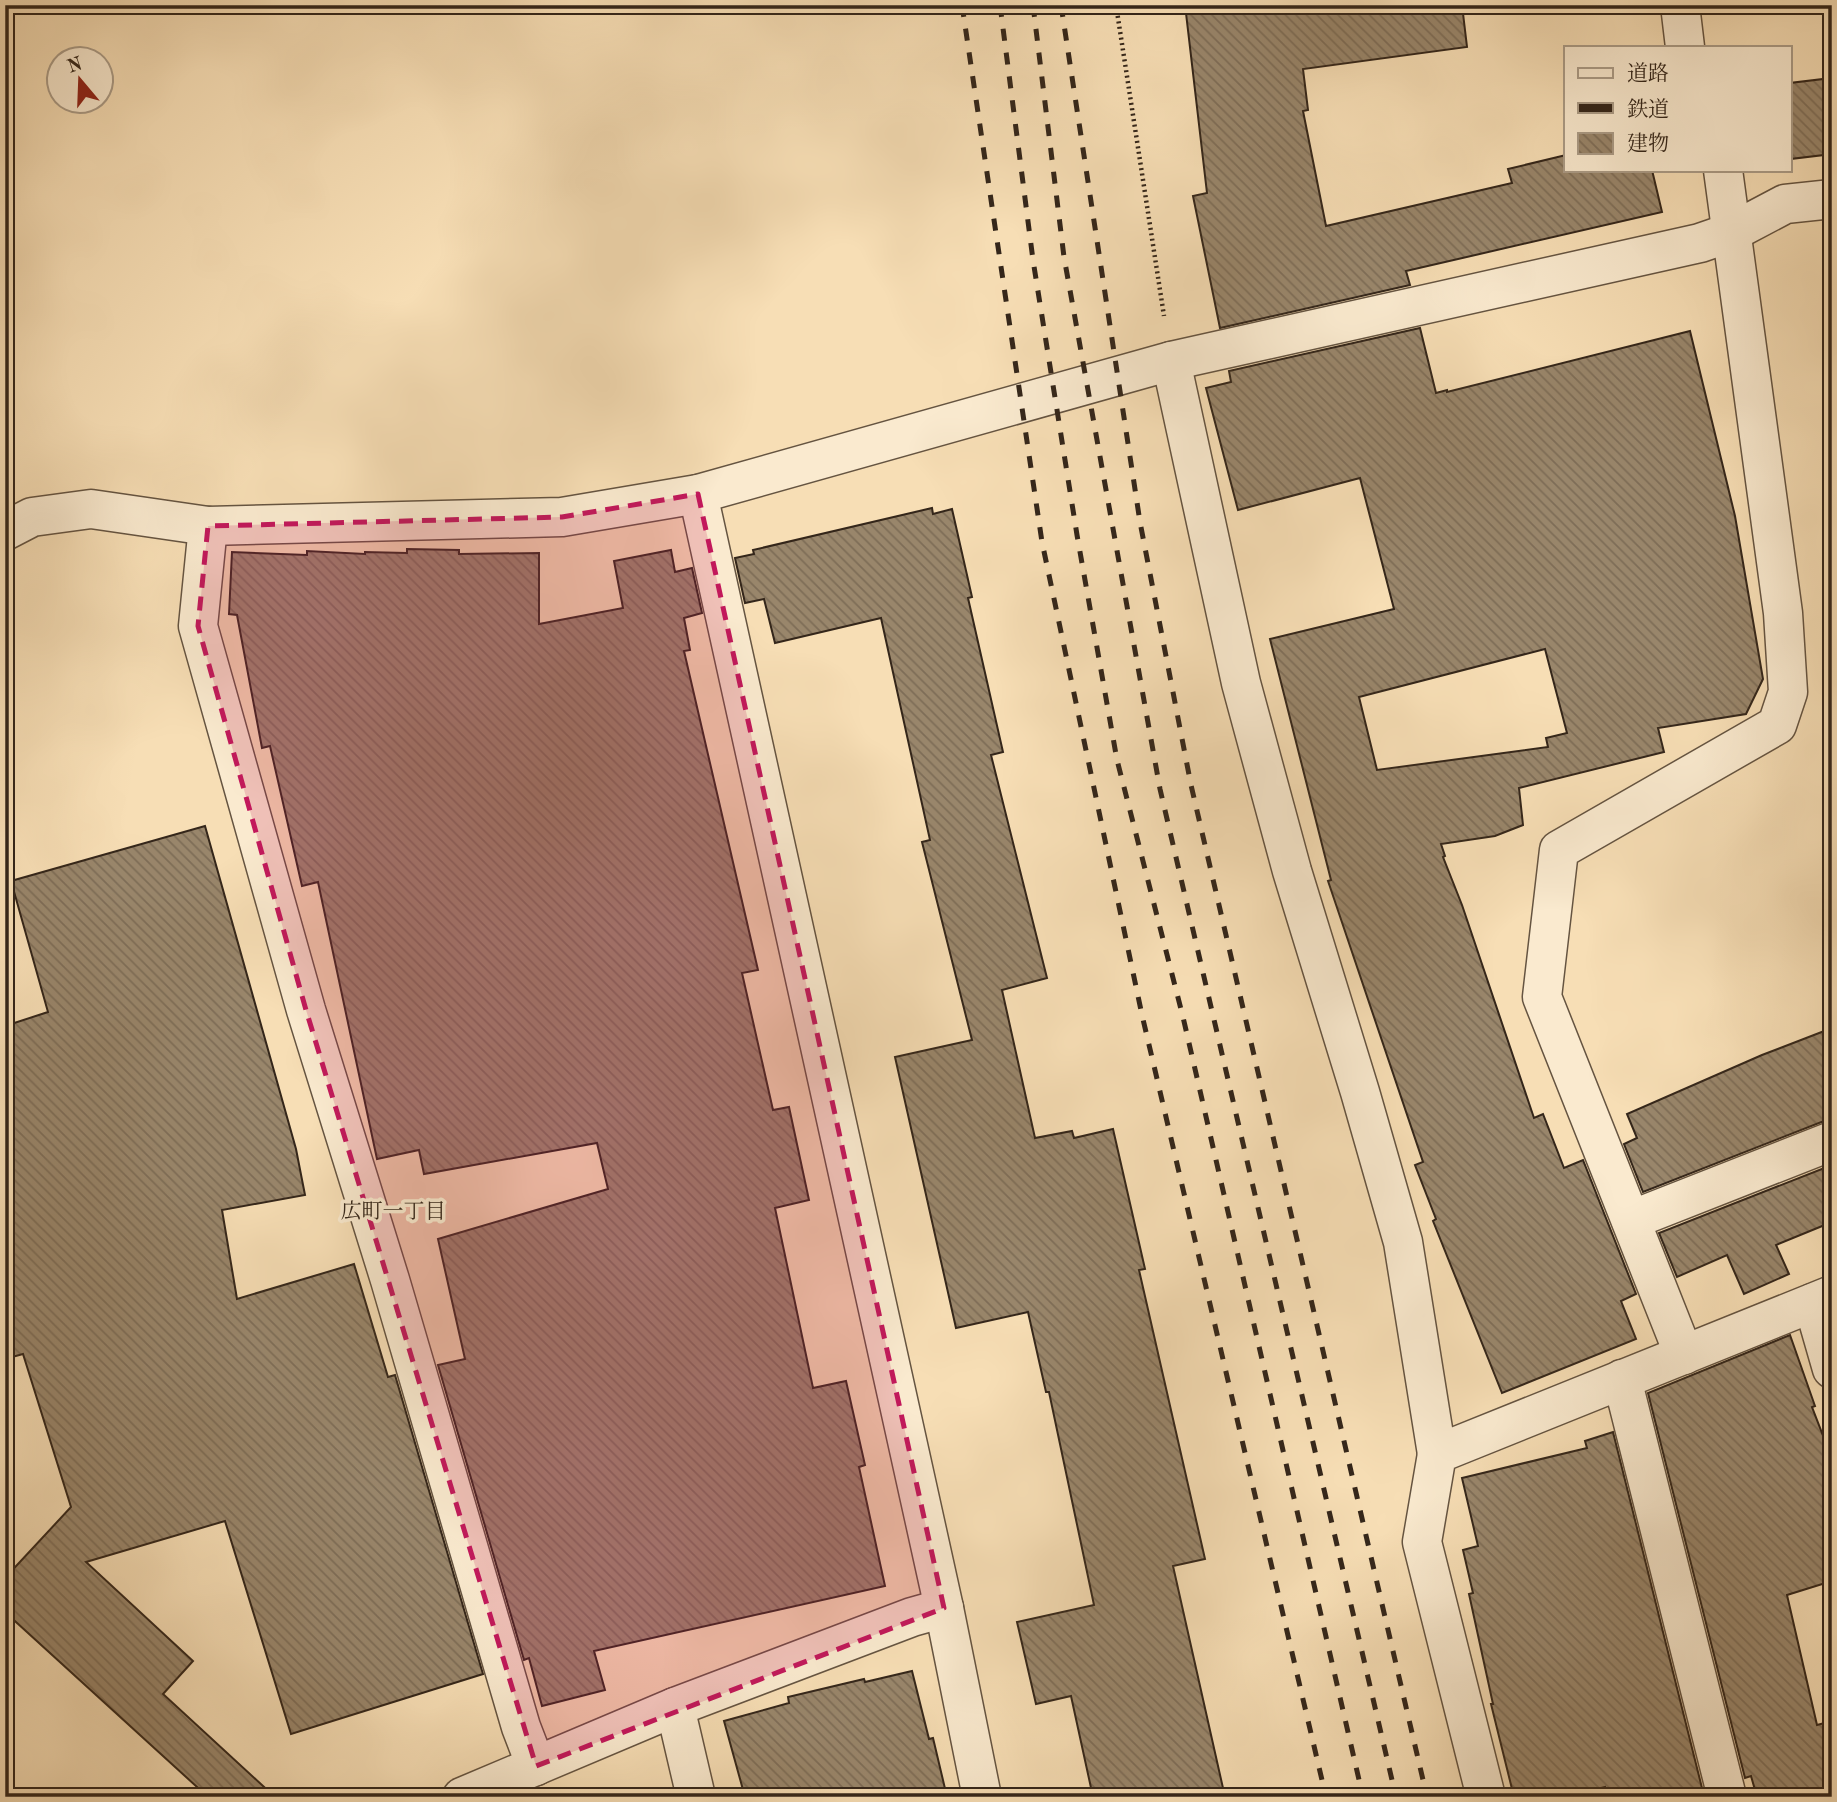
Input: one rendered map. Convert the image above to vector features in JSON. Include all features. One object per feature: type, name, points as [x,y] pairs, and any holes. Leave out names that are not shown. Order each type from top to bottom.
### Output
[{"type":"street","points":[[1680,5],[1685,46]]},
{"type":"street","points":[[1684,1355],[1542,998],[1559,850],[1777,725],[1788,692],[1783,613],[1723,172]]},
{"type":"street","points":[[5,531],[32,517],[91,509],[208,526],[562,517],[698,494],[1171,361],[1700,243],[1732,232],[1785,204],[1832,198]]},
{"type":"street","points":[[1171,361],[1241,683],[1292,871],[1403,1242],[1437,1454],[1422,1542],[1486,1797]]},
{"type":"street","points":[[698,494],[944,1608],[982,1797]]},
{"type":"street","points":[[208,526],[198,626],[306,1010],[536,1766]]},
{"type":"street","points":[[1631,1220],[1832,1141]]},
{"type":"street","points":[[1437,1454],[1822,1299],[1832,1369]]},
{"type":"street","points":[[1622,1379],[1727,1797]]},
{"type":"street","points":[[462,1797],[675,1707],[912,1617],[944,1608]]},
{"type":"street","points":[[675,1707],[696,1797]]},
{"type":"path","points":[[1116,5],[1171,361]]},
{"type":"highlighted area","points":[[698,494],[944,1608],[536,1766],[306,1010],[198,626],[208,526],[562,517]]},
{"type":"building","points":[[1251,5],[1462,5],[1467,47],[1303,69],[1308,110],[1303,111],[1326,226],[1512,183],[1508,169],[1564,155],[1564,172],[1652,172],[1662,212],[1406,271],[1410,285],[1220,328],[1193,196],[1207,193],[1186,13]]},
{"type":"building","points":[[1832,78],[1832,154],[1792,159],[1792,83]]},
{"type":"building","points":[[1420,328],[1436,393],[1690,331],[1735,516],[1763,679],[1746,714],[1658,728],[1664,752],[1519,788],[1523,825],[1495,836],[1441,844],[1445,856],[1443,857],[1462,905],[1534,1118],[1543,1114],[1564,1168],[1583,1160],[1636,1294],[1621,1301],[1636,1339],[1502,1393],[1433,1221],[1436,1219],[1415,1165],[1423,1162],[1328,881],[1331,880],[1270,639],[1394,609],[1360,478],[1238,510],[1206,388],[1231,382],[1229,371]],"holes":[[[1545,649],[1567,733],[1546,738],[1548,747],[1377,770],[1359,697]]]},
{"type":"building","points":[[932,508],[933,514],[952,509],[972,597],[968,598],[1003,752],[991,755],[1047,978],[1002,990],[1035,1138],[1072,1131],[1074,1138],[1113,1129],[1145,1269],[1139,1270],[1205,1559],[1173,1566],[1225,1797],[1093,1797],[1071,1696],[1036,1704],[1017,1622],[1094,1605],[1049,1392],[1046,1392],[1028,1312],[956,1328],[895,1057],[972,1040],[922,842],[930,840],[881,618],[775,643],[764,599],[745,603],[735,558],[754,554],[753,550]]},
{"type":"building","points":[[407,549],[459,550],[459,554],[539,553],[539,624],[623,608],[614,561],[671,550],[675,572],[692,568],[702,613],[684,618],[690,650],[684,651],[758,970],[742,973],[773,1110],[789,1107],[809,1200],[775,1208],[813,1388],[846,1381],[865,1465],[859,1467],[885,1586],[594,1651],[605,1690],[542,1706],[529,1658],[524,1660],[438,1365],[465,1359],[438,1239],[608,1189],[597,1143],[424,1174],[419,1150],[377,1159],[318,882],[302,886],[270,746],[262,748],[237,615],[229,614],[232,552],[307,555],[307,551],[407,553]]},
{"type":"building","points":[[205,826],[296,1149],[305,1195],[222,1210],[237,1299],[354,1264],[388,1377],[395,1375],[483,1674],[291,1734],[225,1521],[86,1562],[193,1661],[163,1694],[275,1797],[208,1797],[5,1612],[5,1578],[71,1507],[23,1354],[5,1359],[5,1026],[48,1012],[11,881]]},
{"type":"building","points":[[1832,1028],[1832,1120],[1643,1192],[1624,1144],[1637,1138],[1627,1114],[1762,1055]]},
{"type":"building","points":[[1832,1165],[1832,1222],[1776,1245],[1789,1274],[1744,1294],[1727,1255],[1677,1277],[1659,1233]]},
{"type":"building","points":[[1790,1335],[1815,1406],[1812,1407],[1832,1459],[1832,1581],[1787,1595],[1817,1725],[1832,1721],[1832,1797],[1757,1797],[1751,1776],[1745,1778],[1648,1393]]},
{"type":"building","points":[[1613,1432],[1702,1788],[1668,1797],[1607,1797],[1605,1787],[1565,1797],[1514,1797],[1491,1704],[1469,1594],[1473,1593],[1463,1550],[1478,1546],[1462,1478],[1587,1448],[1585,1441]]},
{"type":"building","points":[[912,1671],[929,1739],[933,1738],[947,1797],[745,1797],[724,1721],[789,1703],[788,1697]]},
{"type":"railway","points":[[962,5],[1042,542],[1142,1015],[1326,1797]]},
{"type":"railway","points":[[1000,5],[1033,260],[1077,535],[1117,760],[1183,1017],[1363,1797]]},
{"type":"railway","points":[[1033,5],[1064,257],[1160,789],[1396,1797]]},
{"type":"railway","points":[[1061,5],[1140,522],[1191,785],[1427,1797]]},
{"type":"district","name":"広町一丁目","points":[[393,1212]]}]
